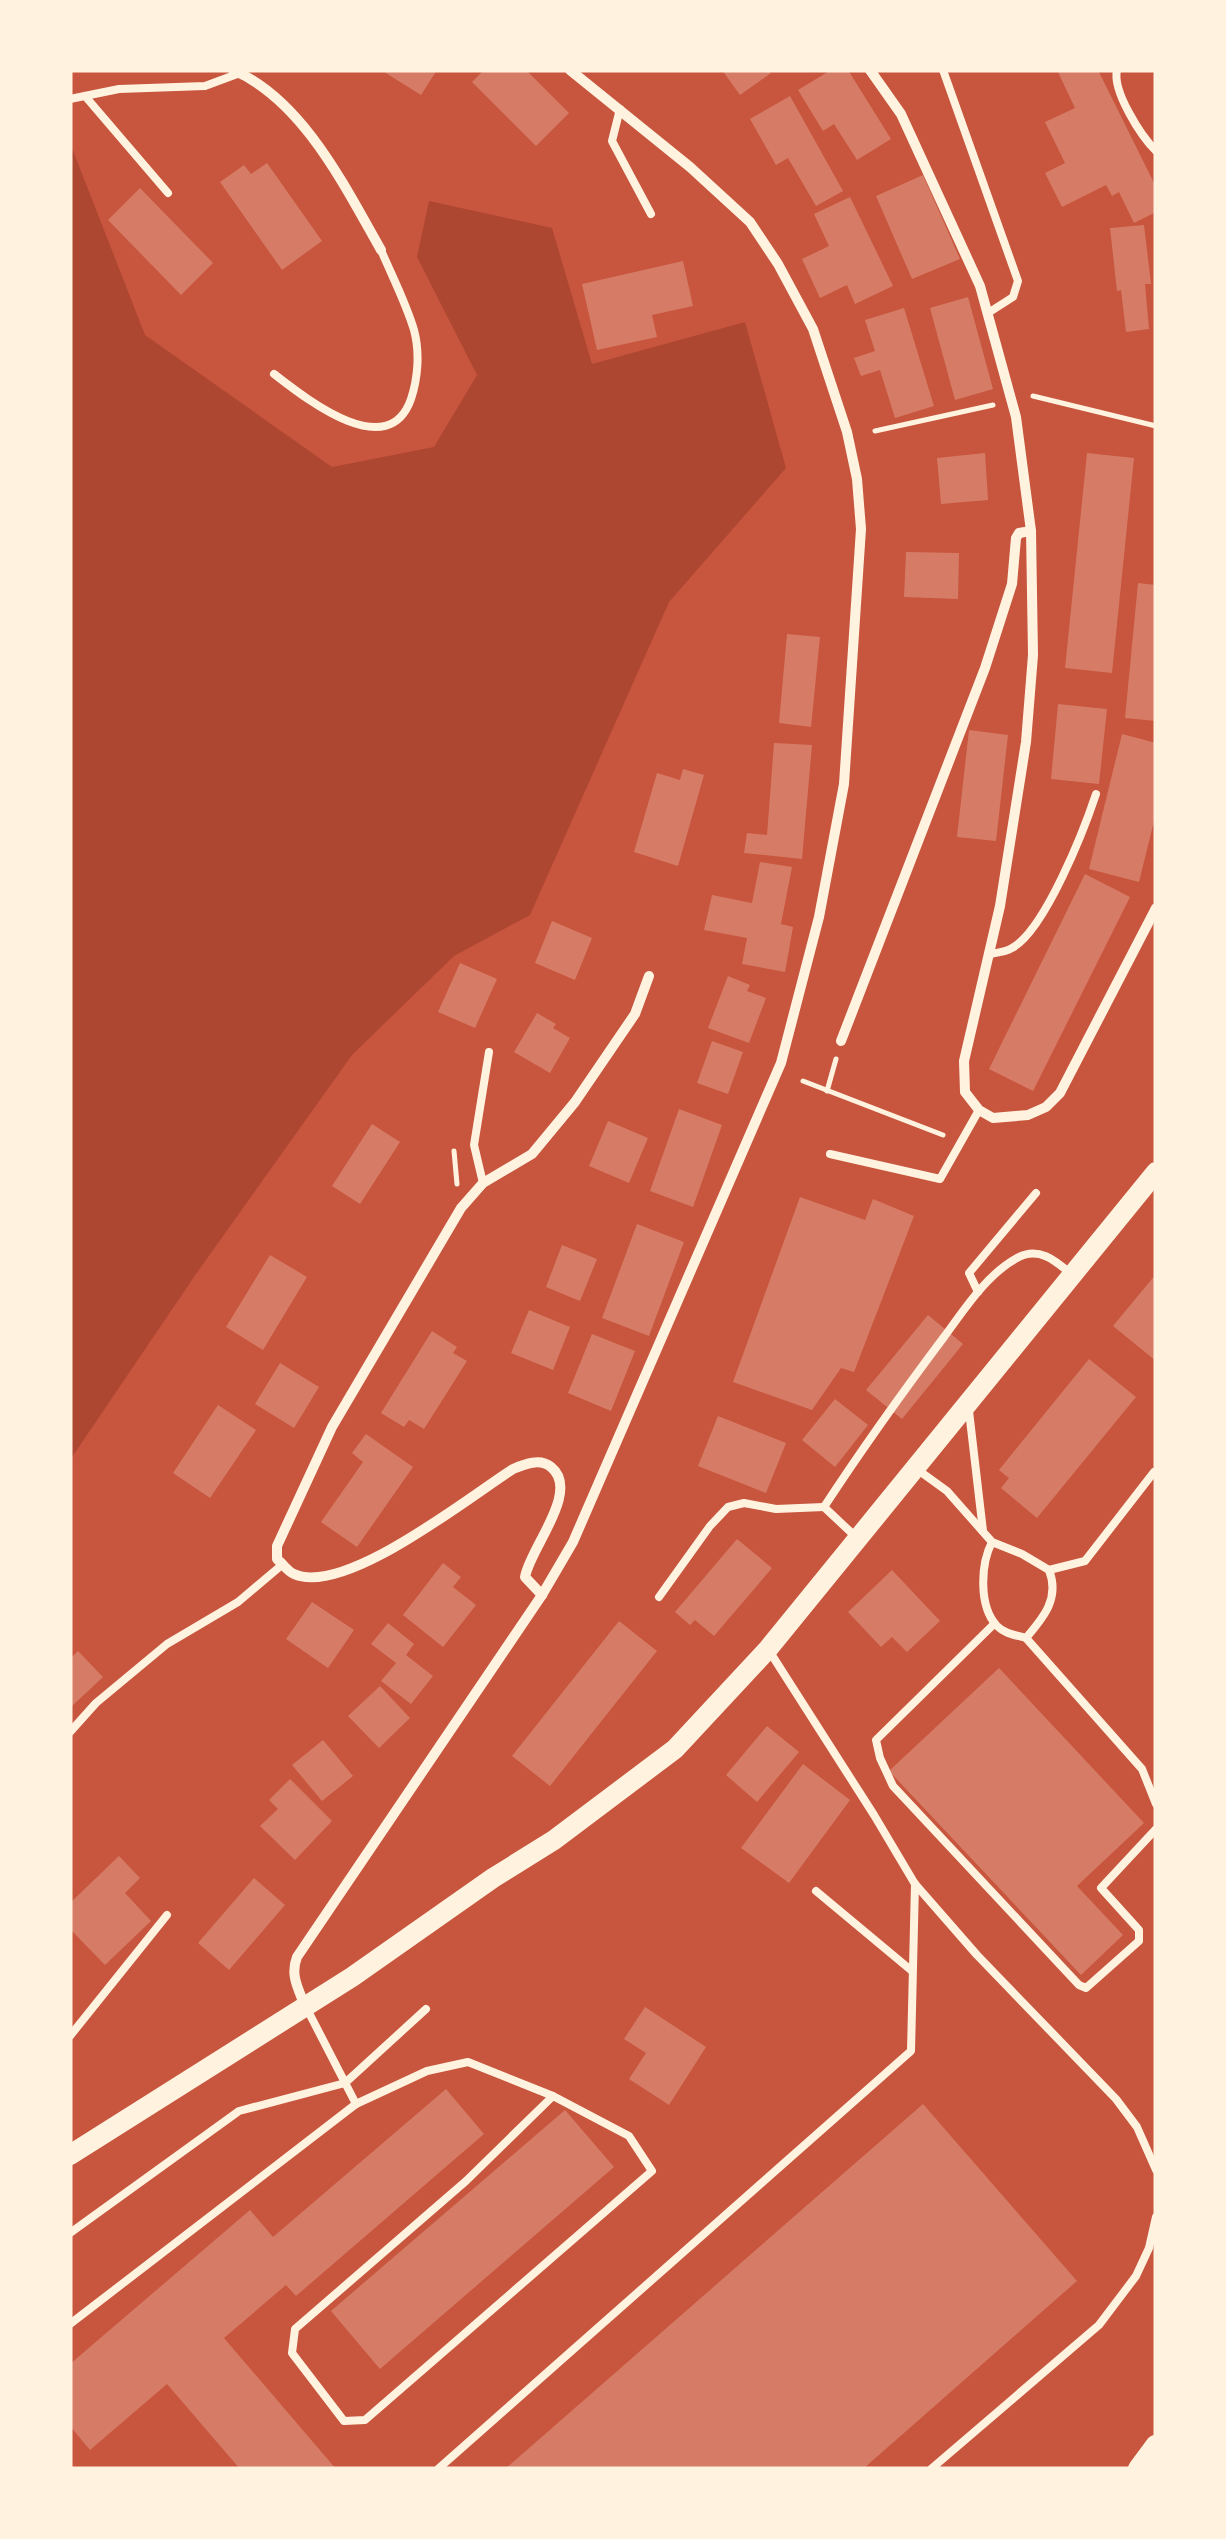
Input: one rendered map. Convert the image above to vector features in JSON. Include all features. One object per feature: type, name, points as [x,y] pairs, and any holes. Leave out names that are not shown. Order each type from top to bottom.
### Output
[{"type":"main road","points":[[70,2155],[352,1977],[492,1878],[554,1840],[675,1750],[768,1650],[1156,1172]]},
{"type":"main road","points":[[1139,2469],[1156,2446]]},
{"type":"street","points":[[305,2006],[294,1980],[296,1957],[542,1595],[573,1542],[781,1063],[818,917],[844,784],[861,529],[857,478],[847,432],[813,329],[750,222],[570,70]]},
{"type":"street","points":[[870,70],[901,114],[980,286],[1016,417],[1031,531],[1033,655],[1026,742],[1010,851],[964,1061],[965,1092],[979,1110],[993,1118],[1028,1115],[1046,1107],[1060,1092],[1156,908]]},
{"type":"street","points":[[236,71],[281,104],[315,139],[381,250]]},
{"type":"street","points":[[841,1041],[985,668],[1012,584],[1016,538],[1019,533],[1031,531]]},
{"type":"street","points":[[542,1595],[526,1577],[528,1562],[561,1500],[561,1484],[555,1469],[544,1463],[528,1463],[513,1469],[371,1562],[340,1575],[312,1578],[293,1574],[277,1559],[276,1546],[332,1428],[461,1208],[482,1182],[532,1154],[575,1102],[636,1014],[649,976]]},
{"type":"lane","points":[[943,70],[1018,281],[1013,297],[988,313]]},
{"type":"lane","points":[[1117,70],[1117,84],[1143,138],[1156,151]]},
{"type":"lane","points":[[70,99],[119,89],[205,86],[236,71]]},
{"type":"lane","points":[[85,96],[168,193]]},
{"type":"lane","points":[[620,109],[612,141],[651,214]]},
{"type":"lane","points":[[274,374],[312,403],[358,425],[370,428],[395,421],[407,409],[418,359],[414,331],[381,250]]},
{"type":"lane","points":[[988,954],[1012,948],[1031,930],[1068,866],[1096,794]]},
{"type":"lane","points":[[482,1182],[474,1145],[489,1052]]},
{"type":"lane","points":[[830,1154],[940,1179],[979,1110]]},
{"type":"lane","points":[[978,1292],[969,1272],[1036,1193]]},
{"type":"lane","points":[[824,1507],[886,1414],[978,1292],[1018,1257],[1038,1253],[1051,1257],[1071,1274]]},
{"type":"lane","points":[[968,1400],[983,1531]]},
{"type":"lane","points":[[914,1467],[947,1491],[992,1542],[1049,1570],[1054,1584],[1051,1604],[1026,1638]]},
{"type":"lane","points":[[1049,1570],[1086,1561],[1154,1472]]},
{"type":"lane","points":[[659,1597],[710,1526],[728,1508],[744,1503],[776,1509],[824,1507],[857,1538]]},
{"type":"lane","points":[[992,1542],[984,1558],[985,1596],[994,1624],[1008,1634],[1026,1638],[1142,1770],[1156,1804]]},
{"type":"lane","points":[[70,1732],[96,1704],[167,1644],[238,1602],[282,1564]]},
{"type":"lane","points":[[994,1624],[876,1740],[893,1786],[1079,1986],[1086,1988],[1139,1940],[1139,1930],[1100,1888],[1156,1829]]},
{"type":"lane","points":[[768,1650],[874,1814],[914,1884],[1116,2099],[1138,2127],[1156,2170]]},
{"type":"lane","points":[[438,2469],[911,2052],[914,1884]]},
{"type":"lane","points":[[816,1891],[912,1971]]},
{"type":"lane","points":[[70,2036],[168,1915]]},
{"type":"lane","points":[[305,2006],[356,2104]]},
{"type":"lane","points":[[70,2233],[239,2111],[344,2083],[426,2009]]},
{"type":"lane","points":[[70,2324],[356,2104],[412,2076],[468,2062],[553,2096],[630,2136],[652,2171],[365,2420],[344,2420],[292,2353],[295,2329],[466,2181],[553,2096]]},
{"type":"lane","points":[[931,2469],[1099,2325],[1136,2276],[1149,2248],[1156,2217]]},
{"type":"path","points":[[1032,396],[1156,426]]},
{"type":"path","points":[[875,432],[996,404]]},
{"type":"path","points":[[827,1091],[841,1041]]},
{"type":"path","points":[[803,1082],[950,1138]]},
{"type":"path","points":[[454,1145],[456,1184]]},
{"type":"shaded area","points":[[70,143],[145,335],[332,467],[434,447],[477,375],[417,257],[429,201],[552,228],[592,364],[745,322],[786,468],[669,602],[530,915],[454,956],[352,1055],[70,1460]]},
{"type":"building","points":[[381,70],[437,70],[421,95]]},
{"type":"building","points":[[484,70],[526,70],[569,113],[536,146],[472,82]]},
{"type":"building","points":[[722,70],[769,70],[771,73],[740,95]]},
{"type":"building","points":[[831,70],[848,70],[891,139],[857,160],[834,124],[823,131],[798,90]]},
{"type":"building","points":[[1057,70],[1098,70],[1156,187],[1156,212],[1134,223],[1119,192],[1112,196],[1106,185],[1062,207],[1045,173],[1065,163],[1045,122],[1075,108]]},
{"type":"building","points":[[790,96],[843,191],[816,206],[788,158],[776,165],[750,119]]},
{"type":"building","points":[[267,163],[322,241],[282,270],[220,182],[244,165],[251,174]]},
{"type":"building","points":[[923,175],[960,259],[912,279],[876,196]]},
{"type":"building","points":[[140,188],[213,263],[181,295],[108,220]]},
{"type":"building","points":[[850,197],[893,286],[855,304],[847,285],[820,298],[802,259],[829,246],[814,214]]},
{"type":"building","points":[[1144,225],[1151,284],[1145,284],[1149,329],[1126,332],[1110,228]]},
{"type":"building","points":[[683,261],[693,306],[652,315],[657,337],[597,350],[582,284]]},
{"type":"building","points":[[968,297],[993,389],[955,400],[930,308]]},
{"type":"building","points":[[904,308],[934,406],[895,418],[880,370],[861,376],[854,358],[875,351],[865,320]]},
{"type":"building","points":[[985,453],[988,500],[941,504],[937,458]]},
{"type":"building","points":[[1087,453],[1134,458],[1112,673],[1065,668]]},
{"type":"building","points":[[906,552],[959,553],[958,599],[904,597]]},
{"type":"building","points":[[1138,583],[1156,585],[1156,721],[1125,718]]},
{"type":"building","points":[[787,634],[820,637],[811,727],[779,723]]},
{"type":"building","points":[[1058,704],[1107,709],[1099,784],[1051,779]]},
{"type":"building","points":[[969,730],[1008,735],[996,841],[957,837]]},
{"type":"building","points":[[1122,734],[1156,743],[1156,813],[1139,882],[1089,869]]},
{"type":"building","points":[[774,743],[812,745],[802,859],[744,853],[747,833],[767,835]]},
{"type":"building","points":[[683,769],[704,775],[678,866],[634,852],[657,773],[680,780]]},
{"type":"building","points":[[760,862],[792,867],[781,924],[793,927],[785,972],[742,964],[747,938],[704,930],[712,895],[752,903]]},
{"type":"building","points":[[1085,874],[1130,897],[1033,1091],[989,1069]]},
{"type":"building","points":[[552,921],[592,938],[575,980],[535,963]]},
{"type":"building","points":[[460,963],[497,979],[475,1028],[438,1012]]},
{"type":"building","points":[[728,976],[750,985],[747,991],[766,998],[749,1043],[708,1028]]},
{"type":"building","points":[[537,1013],[570,1038],[550,1073],[514,1052]]},
{"type":"building","points":[[712,1041],[743,1052],[728,1094],[697,1083]]},
{"type":"building","points":[[679,1109],[722,1125],[693,1207],[650,1191]]},
{"type":"building","points":[[608,1121],[648,1138],[629,1183],[589,1166]]},
{"type":"building","points":[[372,1124],[400,1142],[360,1204],[332,1186]]},
{"type":"building","points":[[800,1197],[865,1220],[873,1199],[914,1216],[854,1372],[841,1368],[812,1410],[733,1382]]},
{"type":"building","points":[[637,1224],[684,1242],[649,1336],[602,1318]]},
{"type":"building","points":[[562,1245],[597,1259],[580,1301],[546,1287]]},
{"type":"building","points":[[270,1255],[307,1277],[263,1350],[226,1327]]},
{"type":"building","points":[[1156,1274],[1156,1361],[1113,1326]]},
{"type":"building","points":[[529,1310],[570,1327],[553,1370],[511,1353]]},
{"type":"building","points":[[928,1315],[963,1344],[902,1419],[866,1390]]},
{"type":"building","points":[[432,1331],[457,1347],[453,1353],[467,1361],[424,1429],[409,1420],[404,1427],[381,1413]]},
{"type":"building","points":[[592,1334],[635,1351],[611,1411],[568,1393]]},
{"type":"building","points":[[1089,1359],[1136,1397],[1037,1518],[1001,1488],[1009,1478],[999,1470]]},
{"type":"building","points":[[280,1363],[319,1387],[294,1428],[255,1404]]},
{"type":"building","points":[[835,1399],[868,1425],[835,1467],[802,1440]]},
{"type":"building","points":[[218,1405],[256,1430],[210,1498],[173,1473]]},
{"type":"building","points":[[718,1416],[786,1443],[766,1493],[698,1466]]},
{"type":"building","points":[[366,1434],[413,1467],[357,1547],[321,1522],[363,1462],[352,1453]]},
{"type":"building","points":[[737,1539],[772,1568],[714,1636],[695,1620],[690,1625],[675,1612]]},
{"type":"building","points":[[443,1563],[461,1577],[453,1587],[476,1605],[443,1647],[403,1615]]},
{"type":"building","points":[[892,1570],[940,1621],[907,1652],[892,1637],[881,1647],[848,1612]]},
{"type":"building","points":[[312,1602],[354,1630],[328,1668],[286,1639]]},
{"type":"building","points":[[619,1621],[657,1651],[550,1786],[512,1756]]},
{"type":"building","points":[[388,1623],[414,1644],[406,1655],[433,1676],[411,1704],[381,1681],[396,1663],[371,1644]]},
{"type":"building","points":[[78,1651],[103,1677],[70,1708],[70,1659]]},
{"type":"building","points":[[999,1668],[1144,1823],[1077,1886],[1123,1935],[1081,1975],[889,1771]]},
{"type":"building","points":[[380,1686],[410,1718],[379,1748],[348,1716]]},
{"type":"building","points":[[767,1726],[799,1752],[757,1802],[726,1775]]},
{"type":"building","points":[[323,1740],[353,1776],[322,1801],[292,1765]]},
{"type":"building","points":[[803,1764],[850,1800],[789,1883],[741,1848]]},
{"type":"building","points":[[290,1779],[332,1821],[295,1860],[260,1826],[278,1809],[269,1800]]},
{"type":"building","points":[[119,1856],[140,1878],[125,1893],[151,1921],[105,1965],[70,1929],[70,1903]]},
{"type":"building","points":[[254,1878],[285,1905],[229,1970],[198,1943]]},
{"type":"building","points":[[645,2007],[706,2047],[669,2105],[629,2079],[646,2053],[624,2039]]},
{"type":"building","points":[[446,2089],[484,2134],[296,2296],[286,2285],[224,2338],[336,2469],[240,2469],[167,2384],[90,2450],[70,2426],[70,2364],[250,2210],[273,2237]]},
{"type":"building","points":[[923,2104],[1077,2281],[863,2469],[505,2469]]},
{"type":"building","points":[[565,2110],[614,2167],[380,2369],[331,2311]]}]
